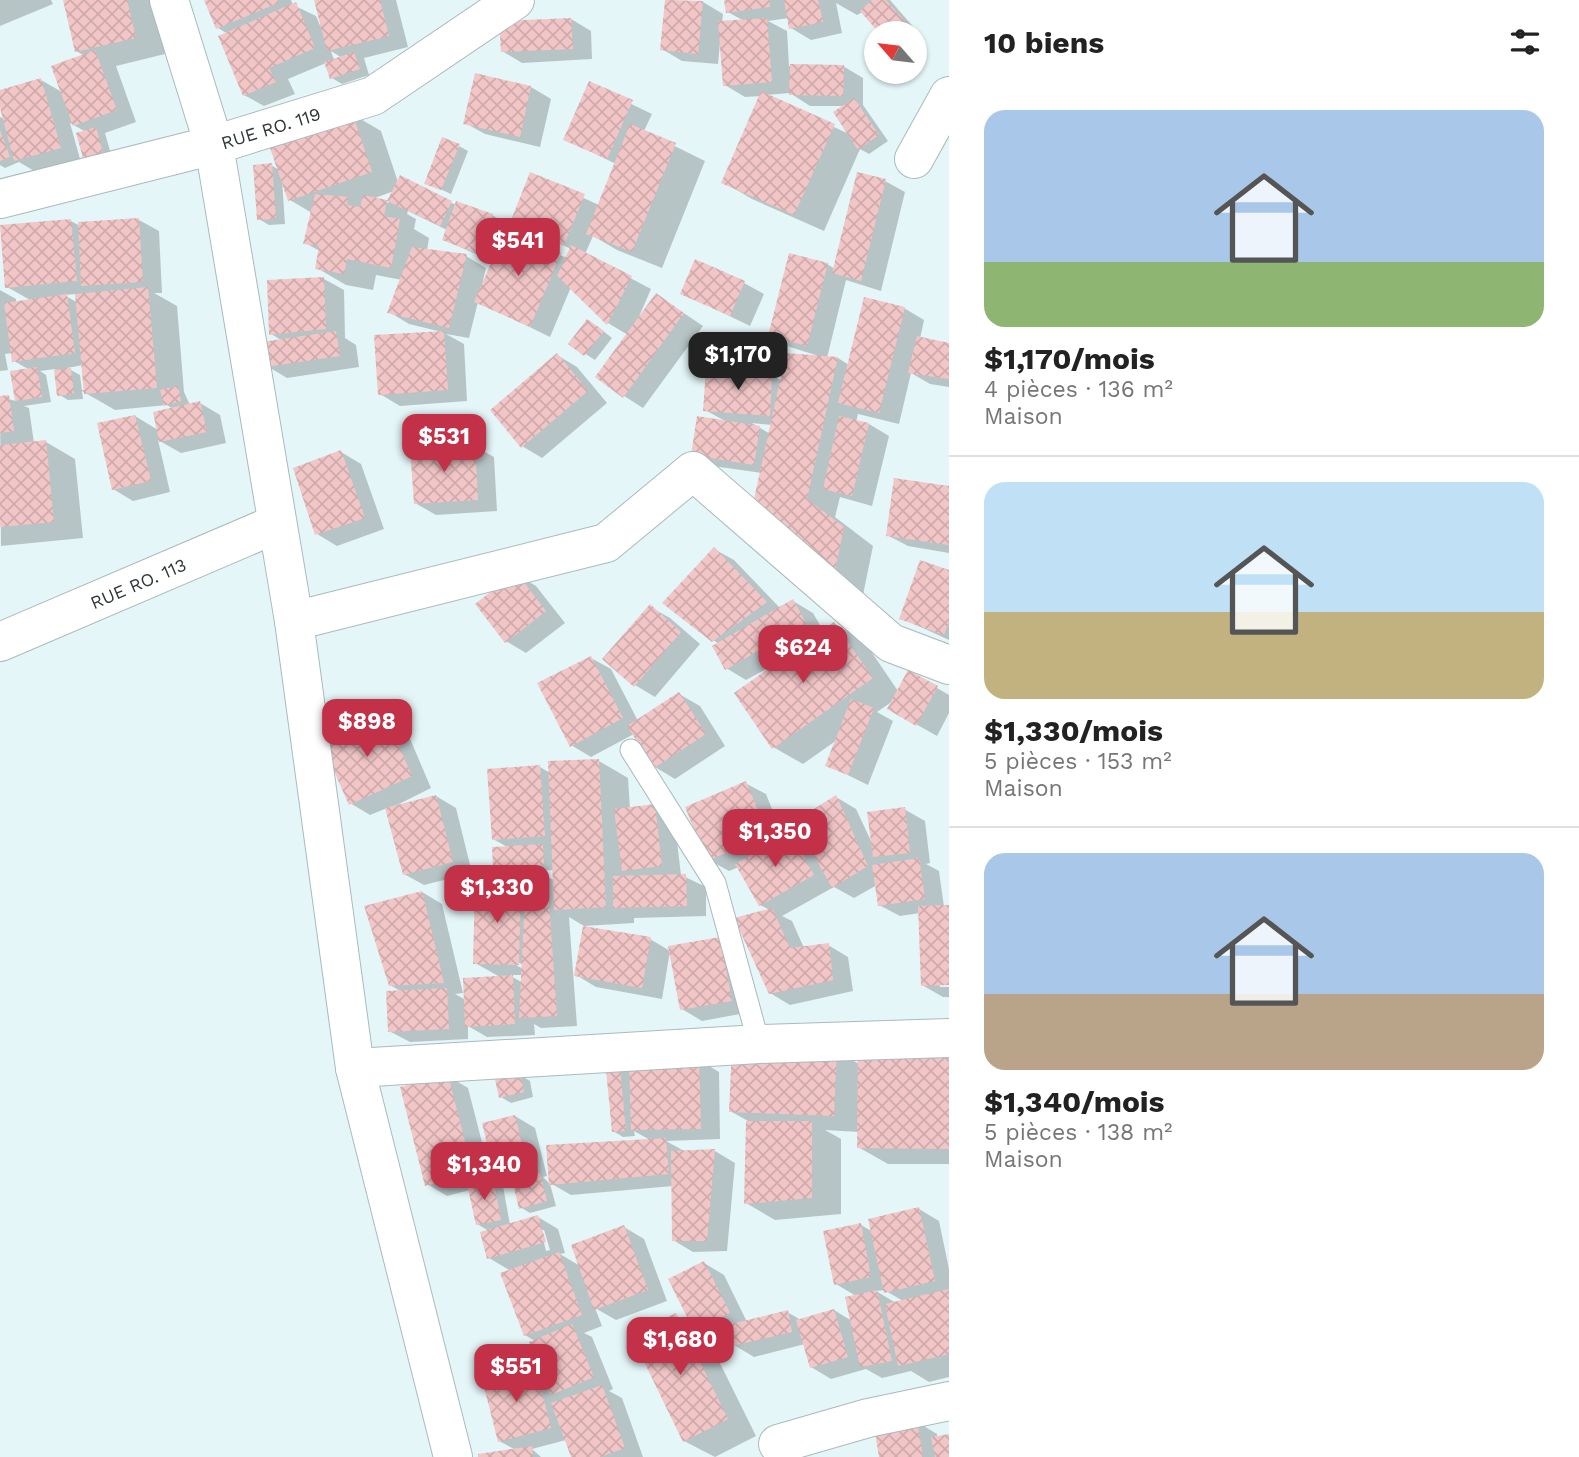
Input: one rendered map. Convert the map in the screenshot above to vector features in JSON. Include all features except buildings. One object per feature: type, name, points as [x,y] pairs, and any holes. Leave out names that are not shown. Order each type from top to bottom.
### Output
[{"type":"street","points":[[169,0],[214,145],[294,621],[355,1068],[453,1457]]},
{"type":"street","name":"RUE RO. 119","points":[[0,199],[214,145],[373,96],[516,0]]},
{"type":"street","points":[[914,159],[949,96]]},
{"type":"street","points":[[294,621],[606,543],[693,471],[891,643],[949,664]]},
{"type":"street","name":"RUE RO. 113","points":[[0,642],[276,524]]},
{"type":"street","points":[[355,1068],[759,1044],[949,1038]]},
{"type":"street","points":[[778,1444],[868,1418],[949,1401]]},
{"type":"lane","points":[[631,750],[715,883],[759,1044]]}]
